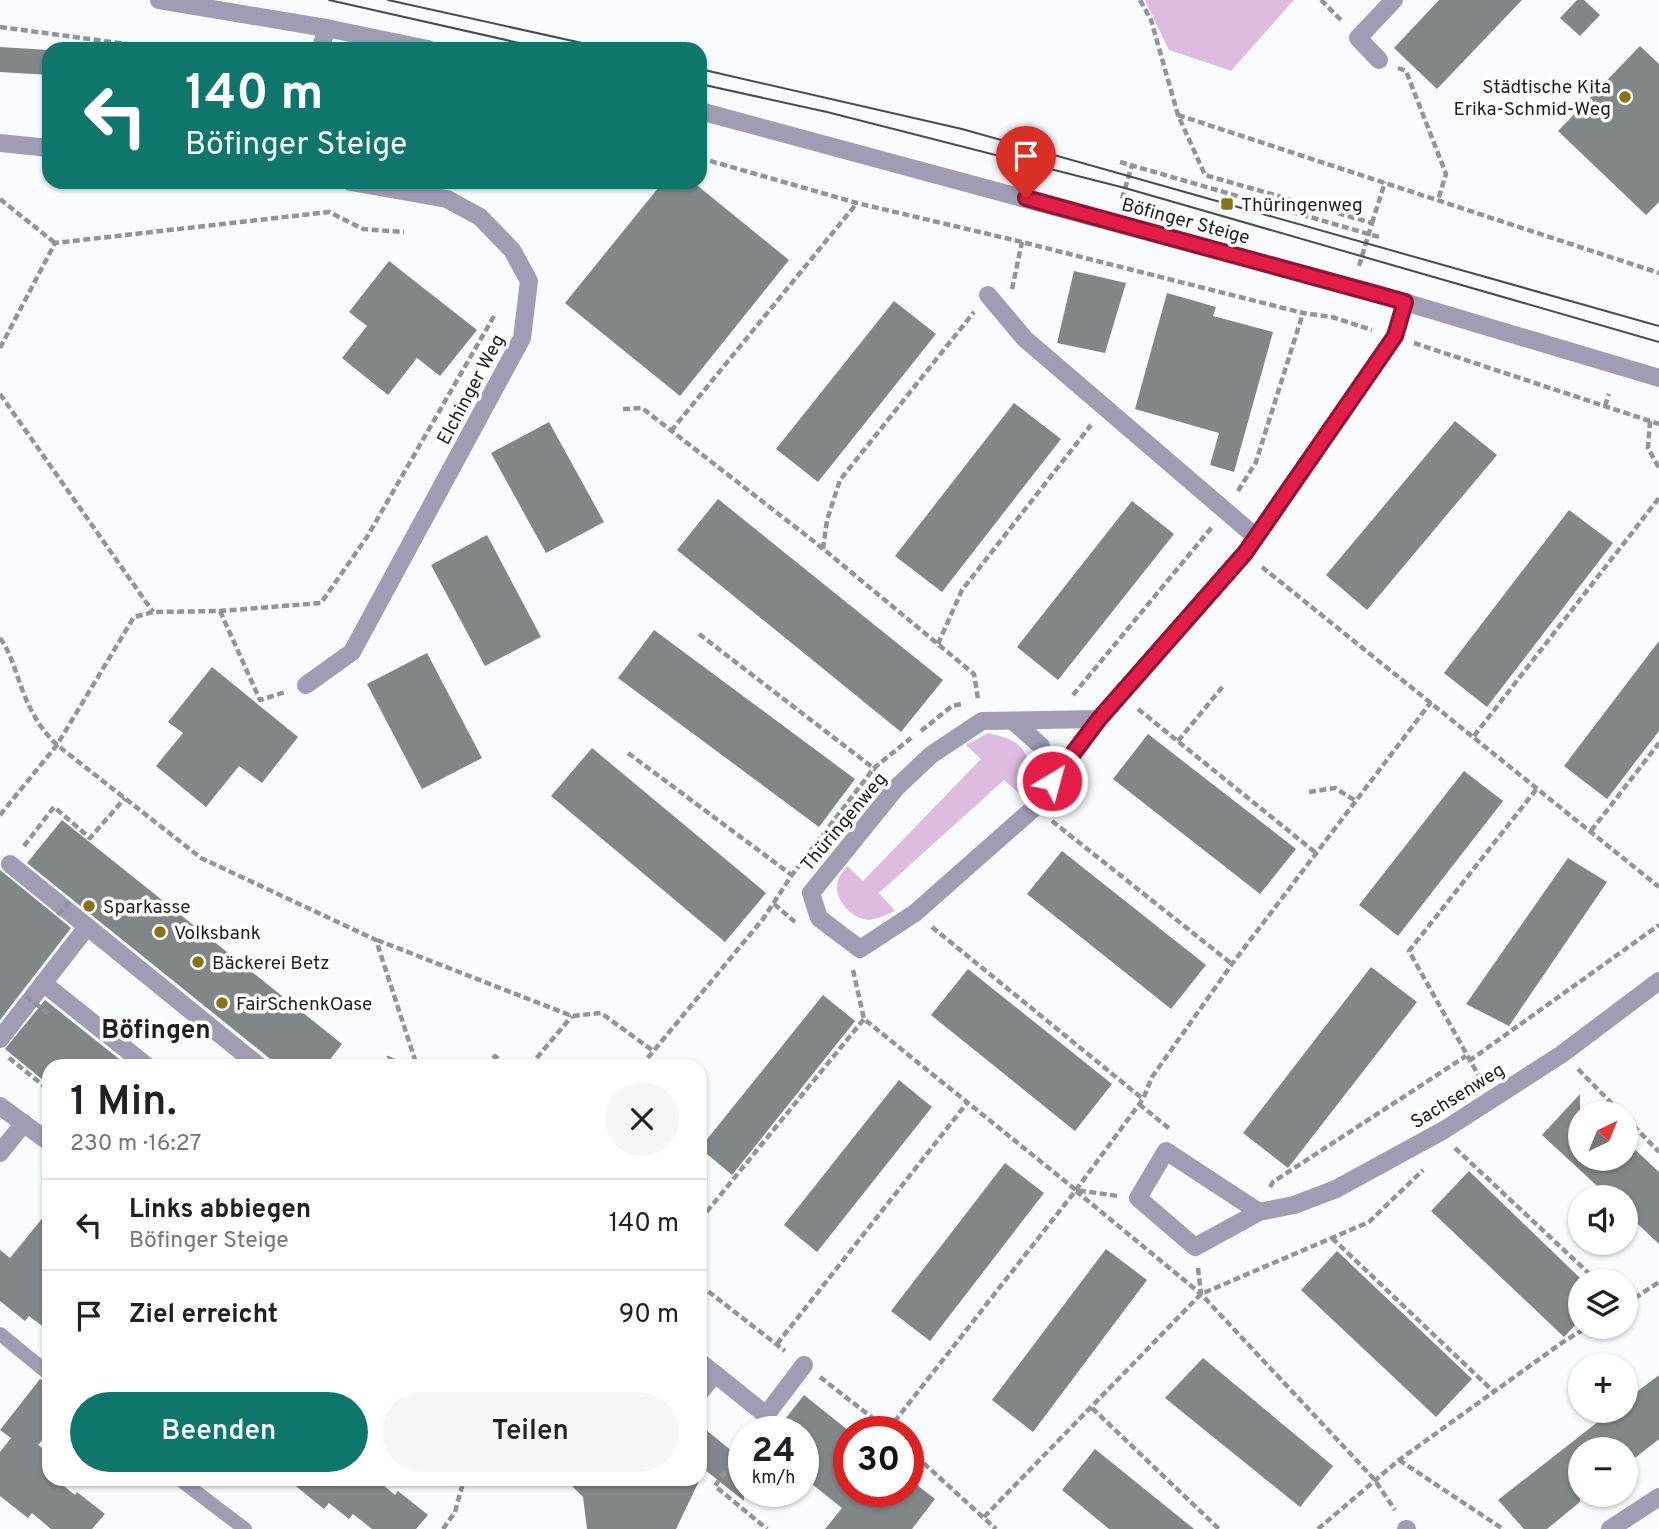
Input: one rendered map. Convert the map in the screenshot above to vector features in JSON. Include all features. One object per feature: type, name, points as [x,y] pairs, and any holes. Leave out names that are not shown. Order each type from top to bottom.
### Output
[{"type":"street","points":[[159,0],[394,42]]},
{"type":"street","points":[[1379,60],[1358,38],[1394,0]]},
{"type":"street","points":[[323,42],[326,28]]},
{"type":"street","name":"Böfinger Steige","points":[[707,113],[1405,302],[1659,378]]},
{"type":"street","points":[[0,143],[42,147]]},
{"type":"street","name":"Elchinger Weg","points":[[306,685],[352,652],[522,338],[529,281],[512,250],[480,217],[447,199],[391,189]]},
{"type":"street","points":[[988,295],[1025,340],[1256,537]]},
{"type":"street","name":"Thüringenweg","points":[[982,721],[931,755],[896,788],[811,893],[819,918],[860,949],[925,904],[1034,808],[1099,719],[1245,553],[1395,336],[1405,302]]},
{"type":"street","points":[[982,721],[1099,719]]},
{"type":"street","points":[[1013,721],[1041,746],[1052,781]]},
{"type":"street","points":[[10,864],[250,1059]]},
{"type":"street","points":[[3,1044],[43,983],[87,927]]},
{"type":"street","name":"Sachsenweg","points":[[1195,1247],[1259,1212],[1294,1205],[1336,1189],[1444,1130],[1562,1054],[1659,981]]},
{"type":"street","points":[[43,983],[138,1059]]},
{"type":"street","points":[[0,1106],[42,1137]]},
{"type":"street","points":[[0,1153],[24,1123]]},
{"type":"street","points":[[1195,1247],[1138,1198],[1166,1151],[1259,1212]]},
{"type":"street","points":[[707,1368],[766,1415],[804,1365]]},
{"type":"street","points":[[707,1384],[715,1374]]},
{"type":"street","points":[[1610,1529],[1659,1497]]},
{"type":"lane","points":[[0,1334],[42,1368]]},
{"type":"lane","points":[[187,1486],[245,1529]]},
{"type":"path","points":[[1140,0],[1151,20],[1178,115],[1205,175],[1202,185]]},
{"type":"path","points":[[0,27],[112,42]]},
{"type":"path","points":[[1379,60],[1406,71],[1446,174],[1438,200]]},
{"type":"path","points":[[1178,115],[1659,273]]},
{"type":"path","points":[[707,160],[857,203],[1303,313],[1332,317],[1659,424]]},
{"type":"path","points":[[1120,162],[1379,237]]},
{"type":"path","points":[[1122,199],[1132,165]]},
{"type":"path","points":[[1205,175],[1372,223]]},
{"type":"path","points":[[1359,267],[1385,182]]},
{"type":"path","points":[[0,199],[55,243],[329,212],[363,229],[404,232]]},
{"type":"path","points":[[671,431],[857,203]]},
{"type":"path","points":[[1006,317],[1022,242]]},
{"type":"path","points":[[0,348],[55,243]]},
{"type":"path","points":[[823,549],[827,520],[840,480],[988,295]]},
{"type":"path","points":[[1052,720],[1225,511],[1256,462],[1303,313]]},
{"type":"path","points":[[0,815],[57,745],[134,617],[153,612],[220,611],[321,603],[367,537],[494,316]]},
{"type":"path","points":[[0,394],[153,612]]},
{"type":"path","points":[[1605,406],[1609,394]]},
{"type":"path","points":[[623,409],[642,408],[823,549],[974,674],[982,721]]},
{"type":"path","points":[[938,644],[962,590],[1105,408]]},
{"type":"path","points":[[1650,421],[1648,448],[1659,468]]},
{"type":"path","points":[[1474,736],[1659,498]]},
{"type":"path","points":[[1245,553],[1659,887]]},
{"type":"path","points":[[220,611],[260,700],[306,685]]},
{"type":"path","points":[[699,634],[874,768],[896,788]]},
{"type":"path","points":[[0,638],[9,653],[34,716],[57,745],[201,858],[376,940],[572,1016],[601,1013],[652,1050]]},
{"type":"path","points":[[1178,741],[1224,685]]},
{"type":"path","points":[[1121,695],[1316,853]]},
{"type":"path","points":[[899,1416],[1076,1190],[1141,1101],[1152,1077],[1233,964],[1431,702]]},
{"type":"path","points":[[1591,831],[1659,743]]},
{"type":"path","points":[[628,752],[792,875],[811,893]]},
{"type":"path","points":[[1492,1099],[1409,951],[1538,787]]},
{"type":"path","points":[[1309,792],[1335,788],[1356,801]]},
{"type":"path","points":[[10,864],[54,807],[90,838],[125,798]]},
{"type":"path","points":[[1070,836],[1233,964]]},
{"type":"path","points":[[58,915],[71,899]]},
{"type":"path","points":[[774,904],[804,929]]},
{"type":"path","points":[[1259,1212],[1273,1182],[1468,1059],[1659,925]]},
{"type":"path","points":[[376,940],[415,1059]]},
{"type":"path","points":[[955,946],[1171,1128],[1166,1151]]},
{"type":"path","points":[[844,963],[854,971],[864,1019],[1202,1294],[1374,1479],[1407,1529]]},
{"type":"path","points":[[26,996],[49,1014]]},
{"type":"path","points":[[536,1059],[572,1016]]},
{"type":"path","points":[[707,1211],[864,1019]]},
{"type":"path","points":[[3,1044],[42,1083]]},
{"type":"path","points":[[1562,1054],[1609,1101]]},
{"type":"path","points":[[777,1344],[967,1103]]},
{"type":"path","points":[[1444,1130],[1450,1144],[1584,1269]]},
{"type":"path","points":[[1638,1130],[1659,1152]]},
{"type":"path","points":[[984,1517],[1202,1294],[1369,1222],[1432,1161]]},
{"type":"path","points":[[1076,1190],[1138,1198]]},
{"type":"path","points":[[1332,1238],[1494,1392]]},
{"type":"path","points":[[1195,1247],[1202,1294]]},
{"type":"path","points":[[1638,1296],[1659,1282]]},
{"type":"path","points":[[1318,1529],[1399,1460],[1570,1339]]},
{"type":"path","points":[[1092,1408],[1219,1529]]},
{"type":"path","points":[[1399,1460],[1503,1529]]},
{"type":"path","points":[[924,1463],[996,1529]]},
{"type":"path","points":[[728,1468],[715,1486],[728,1497]]},
{"type":"path","points":[[443,1529],[455,1512],[462,1486]]},
{"type":"path","points":[[740,1507],[767,1529]]},
{"type":"shaded area","points":[[1145,0],[1294,0],[1231,71],[1169,50]]},
{"type":"shaded area","points":[[988,733],[1010,740],[1022,749],[1029,764],[1032,787],[1023,797],[1004,780],[879,893],[895,911],[871,920],[852,914],[840,899],[837,886],[847,866],[863,881],[981,759],[966,745]]},
{"type":"building","points":[[1439,0],[1522,0],[1437,89],[1394,48]]},
{"type":"building","points":[[1577,0],[1584,0],[1600,15],[1580,36],[1560,18]]},
{"type":"building","name":"Städtische Kita Erika-Schmid-Weg","points":[[1640,46],[1659,64],[1659,202],[1646,215],[1558,131]]},
{"type":"building","points":[[0,47],[42,50],[42,75],[0,72]]},
{"type":"building","points":[[657,189],[702,189],[789,260],[680,396],[565,303]]},
{"type":"building","points":[[389,261],[477,330],[440,376],[417,358],[388,395],[342,358],[367,326],[349,312]]},
{"type":"building","points":[[1074,271],[1126,283],[1105,353],[1057,343]]},
{"type":"building","points":[[1167,293],[1216,307],[1213,316],[1273,332],[1234,472],[1210,465],[1219,433],[1135,409]]},
{"type":"building","points":[[894,301],[936,334],[818,482],[776,449]]},
{"type":"building","points":[[1014,403],[1061,439],[942,592],[895,556]]},
{"type":"building","points":[[1455,421],[1497,455],[1367,610],[1326,575]]},
{"type":"building","points":[[549,422],[604,522],[546,553],[491,453]]},
{"type":"building","points":[[718,499],[943,680],[901,732],[677,550]]},
{"type":"building","points":[[1132,501],[1174,534],[1058,680],[1017,647]]},
{"type":"building","points":[[1569,510],[1613,543],[1487,707],[1444,673]]},
{"type":"building","points":[[487,535],[541,637],[485,666],[431,565]]},
{"type":"building","points":[[654,630],[855,779],[819,827],[618,678]]},
{"type":"building","points":[[1659,641],[1659,731],[1607,799],[1564,766]]},
{"type":"building","points":[[427,653],[482,758],[422,789],[367,684]]},
{"type":"building","points":[[212,667],[298,737],[262,783],[239,766],[206,807],[156,766],[183,733],[168,722]]},
{"type":"building","points":[[1148,734],[1296,849],[1260,894],[1113,779]]},
{"type":"building","points":[[592,748],[766,893],[725,942],[551,796]]},
{"type":"building","points":[[1464,771],[1503,801],[1398,936],[1359,905]]},
{"type":"building","points":[[62,820],[342,1044],[330,1059],[270,1059],[27,863]]},
{"type":"building","points":[[1062,851],[1206,965],[1171,1009],[1027,894]]},
{"type":"building","points":[[1568,858],[1607,882],[1509,1026],[1466,1004]]},
{"type":"building","points":[[0,870],[71,928],[0,1020]]},
{"type":"building","points":[[1371,967],[1417,1002],[1288,1168],[1243,1133]]},
{"type":"building","points":[[968,969],[1112,1084],[1075,1131],[931,1015]]},
{"type":"building","points":[[823,995],[855,1021],[732,1175],[707,1154],[707,1139]]},
{"type":"building","points":[[45,1000],[119,1059],[42,1059],[42,1079],[5,1049]]},
{"type":"building","points":[[899,1080],[932,1107],[817,1252],[784,1225]]},
{"type":"building","points":[[1568,1107],[1568,1159],[1542,1135]]},
{"type":"building","points":[[1638,1152],[1659,1172],[1659,1244],[1638,1224],[1638,1185],[1596,1185],[1581,1171],[1638,1171]]},
{"type":"building","points":[[1005,1163],[1044,1193],[930,1341],[891,1311]]},
{"type":"building","points":[[1469,1171],[1571,1269],[1568,1269],[1568,1333],[1564,1337],[1431,1211]]},
{"type":"building","points":[[42,1219],[42,1326],[29,1316],[25,1321],[0,1301],[0,1250],[10,1258]]},
{"type":"building","points":[[1106,1249],[1147,1280],[1033,1432],[992,1400]]},
{"type":"building","points":[[1337,1251],[1472,1379],[1436,1417],[1301,1290]]},
{"type":"building","points":[[1203,1358],[1333,1466],[1300,1507],[1165,1398]]},
{"type":"building","points":[[1659,1375],[1659,1439],[1638,1456],[1638,1437],[1578,1437],[1596,1423],[1638,1423],[1638,1391]]},
{"type":"building","points":[[40,1379],[42,1380],[42,1440],[38,1445],[42,1448],[42,1486],[64,1486],[75,1495],[77,1492],[105,1514],[92,1529],[51,1529],[32,1513],[28,1518],[0,1496],[0,1452],[11,1438],[0,1430]]},
{"type":"building","points":[[804,1395],[833,1418],[833,1501],[819,1490],[819,1416],[788,1416]]},
{"type":"building","points":[[707,1431],[728,1448],[728,1488],[707,1472]]},
{"type":"building","points":[[1568,1445],[1568,1507],[1574,1507],[1547,1529],[1524,1529],[1498,1500]]},
{"type":"building","points":[[1095,1449],[1194,1529],[1109,1529],[1062,1490]]},
{"type":"building","points":[[296,1486],[384,1486],[395,1495],[398,1491],[428,1515],[416,1529],[372,1529],[353,1514],[349,1519],[329,1503],[324,1509]]},
{"type":"building","points":[[572,1486],[697,1486],[676,1529],[587,1529],[583,1497]]},
{"type":"building","points":[[924,1490],[935,1499],[912,1529],[825,1529],[842,1508],[924,1507]]},
{"type":"tram line","points":[[329,0],[515,42]]},
{"type":"tram line","points":[[388,0],[577,42]]},
{"type":"tram line","points":[[707,71],[962,129],[1659,326]]},
{"type":"tram line","points":[[707,86],[827,112],[1125,188],[1659,342]]},
{"type":"place","name":"Städtische Kita Erika-Schmid-Weg","points":[[1625,97]]},
{"type":"place","name":"Thüringenweg","points":[[1227,204]]},
{"type":"place","name":"Sparkasse","points":[[89,906]]},
{"type":"place","name":"Volksbank","points":[[160,932]]},
{"type":"place","name":"Bäckerei Betz","points":[[198,962]]},
{"type":"place","name":"FairSchenkOase","points":[[222,1003]]},
{"type":"district","name":"Böfingen","points":[[156,1029]]},
{"type":"route","points":[[1026,198],[1405,302],[1395,336],[1245,553],[1099,719],[1052,781]]}]
